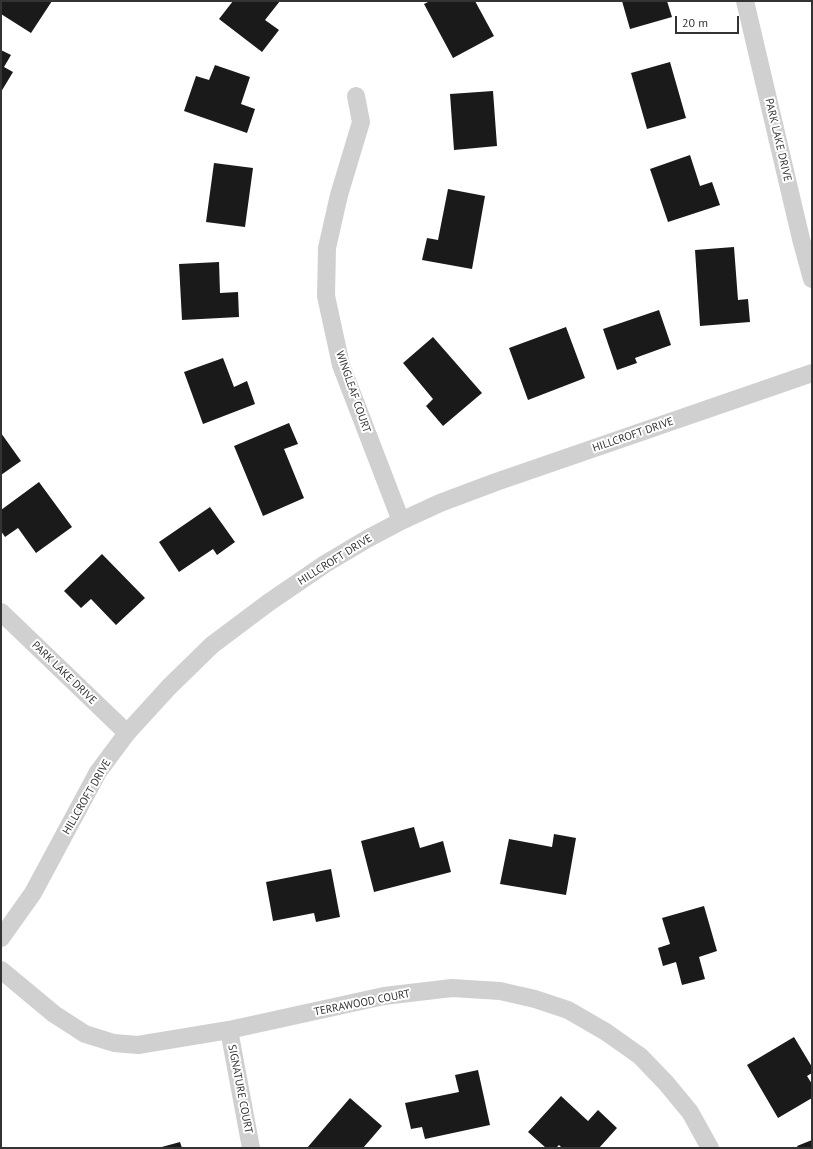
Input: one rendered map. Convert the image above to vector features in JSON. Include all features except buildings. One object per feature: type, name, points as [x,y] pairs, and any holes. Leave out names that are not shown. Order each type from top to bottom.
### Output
[{"type":"street","name":"PARK LAKE DRIVE","points":[[745,1],[801,239],[812,279]]},
{"type":"street","name":"WINGLEAF COURT","points":[[356,96],[361,122],[339,195],[327,248],[326,296],[341,365],[401,521]]},
{"type":"street","name":"HILLCROFT DRIVE","points":[[1,938],[34,893],[98,772],[127,733],[169,687],[212,645],[325,564],[401,521],[496,482],[812,373]]},
{"type":"street","name":"PARK LAKE DRIVE","points":[[1,612],[127,733]]},
{"type":"street","name":"TERRAWOOD COURT","points":[[1,970],[54,1014],[85,1034],[114,1043],[138,1045],[229,1030],[384,996],[452,988],[500,991],[535,999],[568,1010],[606,1032],[640,1056],[666,1083],[690,1112],[710,1148]]},
{"type":"street","name":"SIGNATURE COURT","points":[[229,1030],[251,1148]]}]
